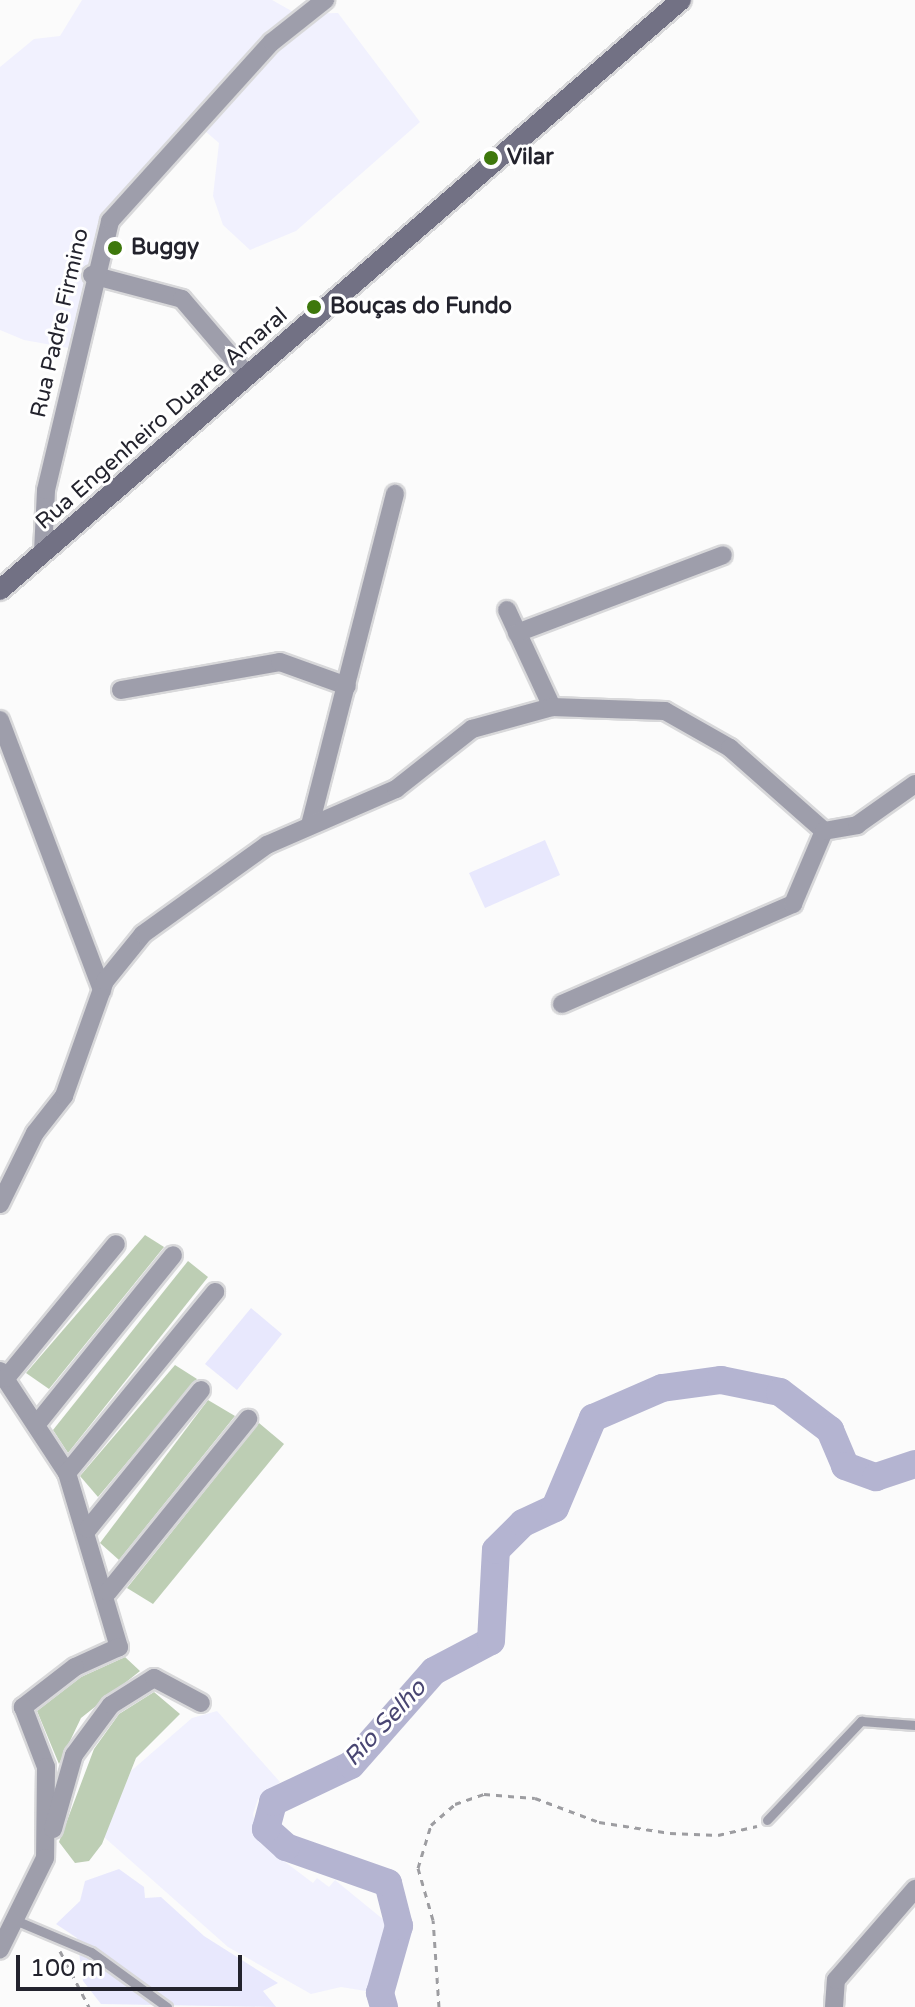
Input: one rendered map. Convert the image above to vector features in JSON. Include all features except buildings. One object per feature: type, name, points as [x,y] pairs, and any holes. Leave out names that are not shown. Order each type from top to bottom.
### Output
[{"type":"main road","name":"Rua Engenheiro Duarte Amaral","points":[[0,590],[681,0]]},
{"type":"street","name":"Rua Padre Firmino","points":[[43,552],[46,490],[92,275],[110,221],[151,169],[272,42],[325,0]]},
{"type":"street","points":[[92,275],[182,299],[248,376]]},
{"type":"street","points":[[310,825],[395,494]]},
{"type":"street","points":[[517,633],[723,555]]},
{"type":"street","points":[[507,610],[552,707]]},
{"type":"street","points":[[121,690],[280,662],[318,670],[347,686]]},
{"type":"street","points":[[0,1204],[35,1133],[64,1096],[102,990],[143,934],[200,886],[310,825],[379,799],[472,729],[552,707],[665,711],[730,748],[824,831]]},
{"type":"street","points":[[0,720],[102,990]]},
{"type":"street","points":[[824,831],[857,825],[915,784]]},
{"type":"street","points":[[562,1004],[793,904],[824,831]]},
{"type":"street","points":[[45,1858],[46,1767],[23,1707],[75,1667],[119,1647],[108,1592],[67,1473],[3,1374],[116,1244]]},
{"type":"street","points":[[36,1425],[173,1255]]},
{"type":"street","points":[[67,1473],[215,1292]]},
{"type":"street","points":[[88,1529],[201,1390]]},
{"type":"street","points":[[108,1592],[248,1419]]},
{"type":"street","points":[[0,1949],[45,1858],[74,1755],[111,1705],[154,1678],[201,1703]]},
{"type":"street","points":[[834,2007],[836,1980],[915,1889]]},
{"type":"lane","points":[[767,1820],[861,1721],[915,1725]]},
{"type":"lane","points":[[14,1920],[55,1936],[167,2007]]},
{"type":"path","points":[[439,2007],[433,1920],[418,1868],[431,1825],[455,1804],[484,1794],[535,1798],[599,1822],[686,1834],[749,1831],[767,1820]]},
{"type":"path","points":[[55,1936],[71,1983],[89,2007]]},
{"type":"shaded area","points":[[82,0],[272,0],[297,14],[338,13],[420,122],[296,231],[250,250],[223,225],[213,196],[219,143],[198,125],[117,215],[74,349],[24,340],[0,330],[0,67],[34,39],[60,36]]},
{"type":"shaded area","points":[[545,840],[560,875],[485,908],[469,873]]},
{"type":"shaded area","points":[[251,1308],[282,1334],[237,1390],[205,1364]]},
{"type":"shaded area","points":[[217,1711],[280,1782],[258,1799],[253,1814],[260,1843],[313,1883],[317,1878],[329,1887],[335,1880],[390,1925],[372,1992],[341,1987],[311,1994],[228,1947],[104,1837],[131,1771],[192,1718]]},
{"type":"shaded area","points":[[119,1869],[144,1887],[145,1898],[161,1897],[204,1936],[278,1983],[263,1991],[276,2007],[101,2004],[83,1981],[77,1938],[56,1924],[80,1901],[85,1881]]},
{"type":"waterway","name":"Rio Selho","points":[[384,2007],[380,1993],[399,1926],[388,1883],[286,1847],[266,1829],[273,1802],[351,1765],[434,1671],[491,1641],[496,1550],[523,1523],[555,1508],[593,1418],[662,1388],[721,1380],[780,1392],[830,1430],[845,1466],[876,1477],[915,1464]]},
{"type":"place","name":"Vilar","points":[[491,158]]},
{"type":"place","name":"Buggy","points":[[115,248]]},
{"type":"place","name":"Bouças do Fundo","points":[[314,307]]}]
